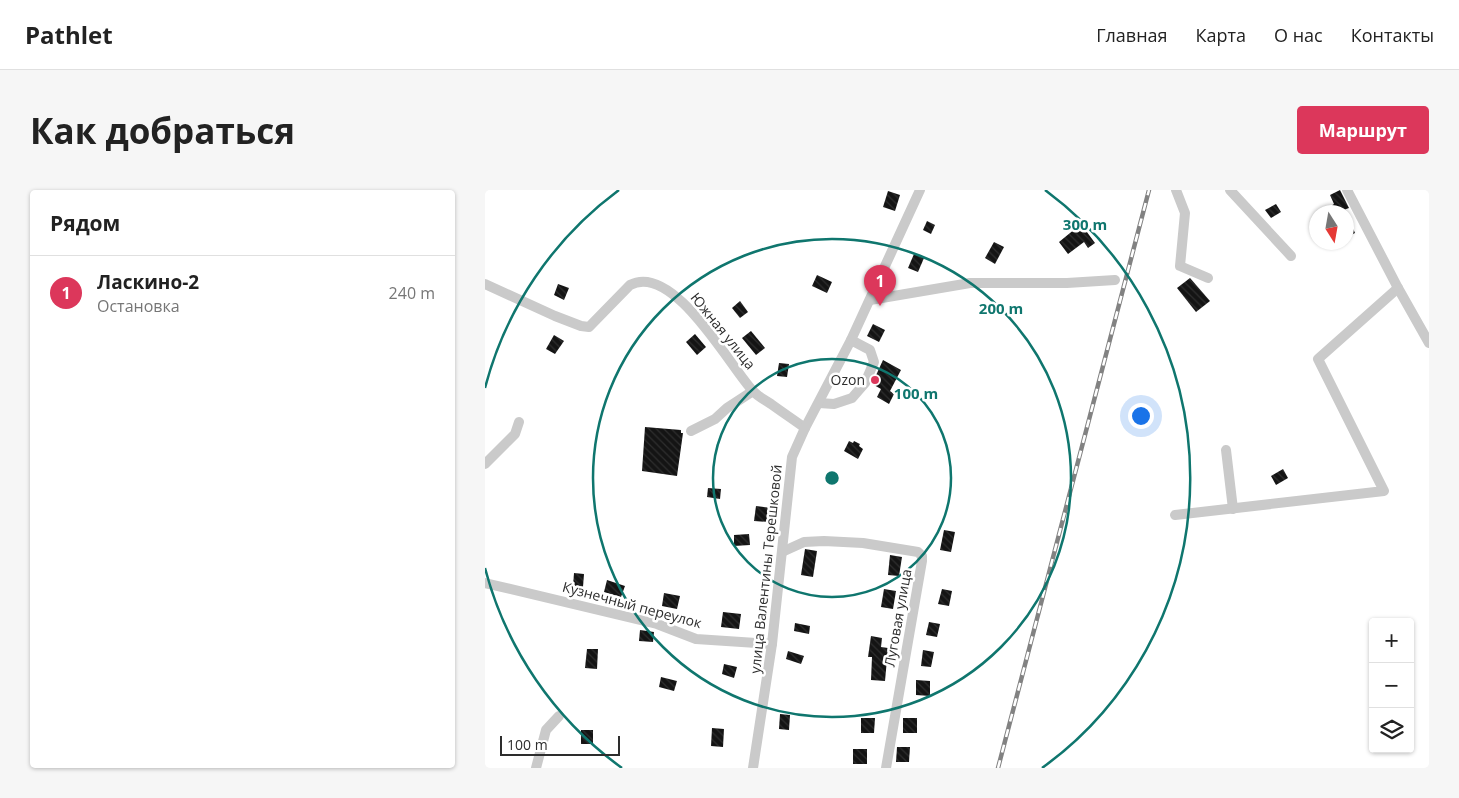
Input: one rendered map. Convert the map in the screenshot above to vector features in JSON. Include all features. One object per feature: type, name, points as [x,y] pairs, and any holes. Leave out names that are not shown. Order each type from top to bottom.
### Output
[{"type":"street","name":"улица Валентины Терешковой","points":[[753,768],[773,644],[792,457],[851,340],[920,190]]},
{"type":"street","points":[[1176,190],[1185,213],[1180,266],[1208,278]]},
{"type":"street","points":[[1230,190],[1291,256]]},
{"type":"street","points":[[1347,190],[1429,343]]},
{"type":"street","points":[[870,300],[970,283],[1067,283],[1115,280]]},
{"type":"street","name":"Южная улица","points":[[485,284],[555,316],[581,326],[589,327],[630,285],[638,281],[646,281],[663,288],[678,297],[691,310],[753,392],[805,428]]},
{"type":"street","points":[[1175,516],[1384,491],[1318,359],[1398,288]]},
{"type":"street","points":[[819,403],[834,404],[852,398],[865,383],[874,362],[870,350],[851,340]]},
{"type":"street","points":[[691,431],[715,419],[727,408],[753,392]]},
{"type":"street","points":[[485,464],[515,434],[519,422]]},
{"type":"street","points":[[1226,450],[1233,509]]},
{"type":"street","name":"Луговая улица","points":[[782,552],[804,542],[840,541],[918,552],[921,556],[922,561],[886,768]]},
{"type":"street","name":"Кузнечный переулок","points":[[485,582],[657,624],[696,639],[773,644]]},
{"type":"street","points":[[536,768],[546,730],[559,716]]},
{"type":"building","points":[[1340,190],[1348,205],[1332,205],[1334,204],[1330,195]]},
{"type":"building","points":[[888,191],[900,195],[895,211],[883,207]]},
{"type":"building","points":[[1276,204],[1281,212],[1271,218],[1265,210]]},
{"type":"building","points":[[927,221],[935,225],[931,234],[923,230]]},
{"type":"building","points":[[1081,224],[1095,243],[1088,248],[1084,242],[1068,254],[1059,242]]},
{"type":"building","points":[[994,242],[1004,247],[995,264],[985,258]]},
{"type":"building","points":[[914,254],[924,258],[918,272],[908,268]]},
{"type":"building","points":[[817,275],[832,282],[827,293],[812,286]]},
{"type":"building","points":[[1190,278],[1210,301],[1196,312],[1177,288]]},
{"type":"building","points":[[558,284],[569,288],[564,300],[554,295]]},
{"type":"building","points":[[740,301],[748,312],[740,318],[732,308]]},
{"type":"building","points":[[873,324],[885,330],[879,342],[867,336]]},
{"type":"building","points":[[751,331],[765,348],[756,355],[742,338]]},
{"type":"building","points":[[695,334],[706,347],[697,355],[686,342]]},
{"type":"building","points":[[554,335],[564,341],[555,354],[546,349]]},
{"type":"building","points":[[883,360],[901,370],[890,391],[894,394],[889,404],[877,397],[881,389],[872,384]]},
{"type":"building","points":[[779,363],[789,364],[787,377],[777,376]]},
{"type":"building","points":[[645,427],[681,430],[681,433],[683,433],[677,476],[642,471]]},
{"type":"building","points":[[849,441],[860,444],[859,446],[863,449],[858,459],[844,451]]},
{"type":"building","points":[[1283,469],[1288,478],[1276,485],[1271,476]]},
{"type":"building","points":[[708,488],[721,489],[720,499],[707,497]]},
{"type":"building","points":[[756,506],[771,508],[769,522],[754,521]]},
{"type":"building","points":[[944,530],[955,532],[951,552],[940,550]]},
{"type":"building","points":[[749,534],[750,545],[734,546],[734,535]]},
{"type":"building","points":[[805,549],[817,551],[813,577],[801,575]]},
{"type":"building","points":[[890,555],[902,557],[899,576],[888,575]]},
{"type":"building","points":[[574,573],[584,574],[583,587],[573,586]]},
{"type":"building","points":[[607,580],[625,586],[621,597],[604,592]]},
{"type":"building","points":[[884,589],[896,591],[893,609],[881,607]]},
{"type":"building","points":[[942,589],[952,591],[949,606],[938,604]]},
{"type":"building","points":[[664,593],[680,596],[677,609],[662,606]]},
{"type":"building","points":[[723,612],[741,614],[739,629],[721,627]]},
{"type":"building","points":[[929,622],[940,624],[937,637],[926,635]]},
{"type":"building","points":[[795,623],[810,626],[809,634],[794,631]]},
{"type":"building","points":[[640,630],[654,632],[653,642],[639,641]]},
{"type":"building","points":[[871,636],[882,638],[881,647],[888,648],[885,681],[871,680],[872,657],[868,657]]},
{"type":"building","points":[[587,649],[598,649],[597,669],[585,668]]},
{"type":"building","points":[[923,650],[934,652],[931,667],[921,666]]},
{"type":"building","points":[[788,651],[804,656],[801,664],[786,659]]},
{"type":"building","points":[[724,664],[737,667],[734,678],[722,674]]},
{"type":"building","points":[[661,677],[677,681],[674,691],[659,687]]},
{"type":"building","points":[[916,680],[930,681],[930,696],[916,695]]},
{"type":"building","points":[[780,714],[790,715],[789,730],[779,729]]},
{"type":"building","points":[[861,718],[875,718],[874,733],[861,733]]},
{"type":"building","points":[[903,718],[917,718],[917,733],[903,733]]},
{"type":"building","points":[[712,728],[724,729],[723,747],[711,746]]},
{"type":"building","points":[[581,730],[593,730],[593,744],[581,744]]},
{"type":"building","points":[[897,747],[910,747],[909,762],[896,762]]},
{"type":"building","points":[[853,749],[867,749],[867,764],[853,764]]},
{"type":"railway","points":[[998,768],[1149,190]]},
{"type":"place","name":"Ласкино-2","points":[[880,306]]},
{"type":"place","name":"Ozon","points":[[875,380]]}]
